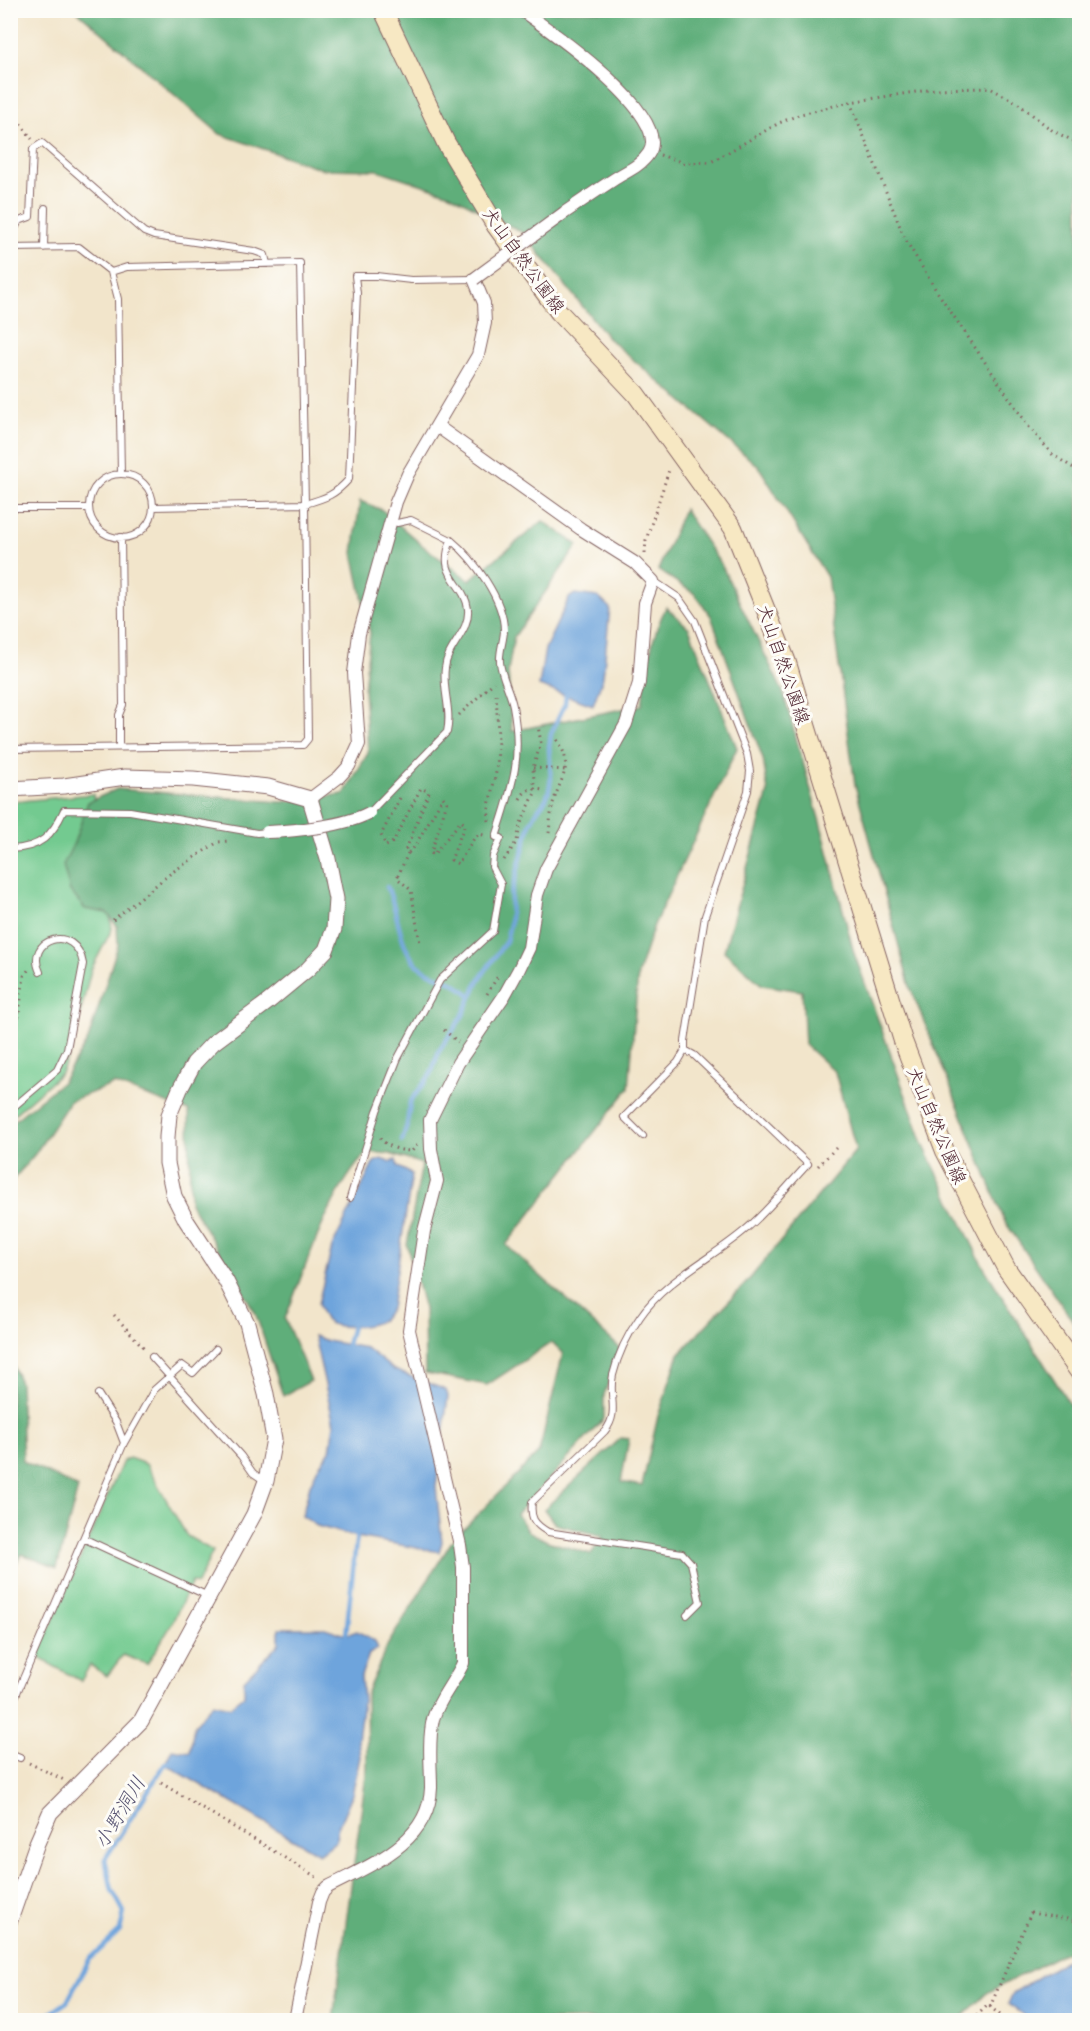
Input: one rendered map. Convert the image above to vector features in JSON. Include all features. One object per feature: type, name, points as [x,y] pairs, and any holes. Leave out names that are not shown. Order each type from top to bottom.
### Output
[{"type":"main road","name":"犬山自然公園線","points":[[383,10],[446,142],[496,226],[559,312],[636,394],[733,528],[786,660],[903,1041],[945,1151],[1006,1268],[1080,1373]]},
{"type":"street","points":[[310,799],[339,777],[349,766],[358,744],[354,674],[359,634],[390,521],[408,474],[478,355],[485,323],[484,303],[474,279],[564,213],[639,164],[650,152],[653,140],[646,124],[607,76],[567,43],[521,10]]},
{"type":"street","points":[[295,2020],[323,1892],[328,1887],[383,1858],[403,1842],[425,1817],[431,1790],[430,1736],[434,1719],[445,1692],[463,1663],[463,1567],[409,1330],[424,1231],[437,1181],[431,1149],[430,1120],[458,1063],[504,996],[519,969],[529,948],[537,895],[546,868],[626,724],[639,682],[645,603],[653,581],[635,563],[581,529],[437,426]]},
{"type":"street","points":[[10,789],[64,786],[125,777],[193,779],[268,787],[310,799]]},
{"type":"street","points":[[10,1920],[50,1812],[141,1721],[254,1514],[266,1481],[274,1439],[266,1394],[248,1323],[226,1281],[186,1220],[174,1196],[167,1163],[167,1137],[169,1115],[194,1063],[213,1043],[268,1002],[308,969],[326,950],[334,929],[336,899],[328,859],[310,799]]},
{"type":"street","points":[[267,832],[289,831],[357,819],[369,813]]},
{"type":"lane","points":[[10,228],[15,228],[19,221],[30,217],[33,149],[42,143],[144,232],[154,236],[254,251],[265,255],[267,264]]},
{"type":"lane","points":[[44,248],[45,208]]},
{"type":"lane","points":[[10,248],[79,247],[111,272],[118,299],[121,474]]},
{"type":"lane","points":[[10,749],[303,745],[308,739],[300,263],[127,267],[111,272]]},
{"type":"lane","points":[[153,507],[305,504],[327,498],[339,491],[349,479],[357,293],[355,276],[411,280],[474,279]]},
{"type":"lane","points":[[121,474],[134,477],[148,489],[153,507],[145,527],[136,534],[121,537],[108,535],[100,530],[93,522],[89,508],[91,494],[96,485],[104,478],[121,474]]},
{"type":"lane","points":[[10,508],[89,508]]},
{"type":"lane","points":[[350,1198],[377,1111],[398,1058],[440,980],[493,931],[501,884],[492,867],[493,856],[501,838],[496,837],[516,768],[517,745],[513,705],[500,662],[504,639],[503,618],[499,603],[479,572],[451,540],[411,520],[397,523],[390,521]]},
{"type":"lane","points":[[119,747],[118,715],[123,705],[121,537]]},
{"type":"lane","points":[[369,813],[447,732],[450,721],[444,668],[448,655],[459,639],[466,622],[468,609],[465,599],[448,570],[451,540]]},
{"type":"lane","points":[[643,1136],[624,1118],[678,1062],[685,1050],[705,916],[748,791],[750,771],[747,754],[695,621],[679,598],[653,581]]},
{"type":"lane","points":[[10,849],[34,846],[49,836],[64,810],[130,811],[256,833],[267,832]]},
{"type":"lane","points":[[10,1110],[57,1070],[68,1049],[83,964],[79,950],[75,945],[63,939],[51,939],[41,947],[37,965],[40,972]]},
{"type":"lane","points":[[685,1050],[694,1055],[808,1164],[747,1229],[670,1285],[642,1314],[618,1357],[613,1376],[612,1422],[532,1502],[530,1514],[536,1525],[548,1532],[682,1553],[691,1563],[700,1602],[687,1615]]},
{"type":"lane","points":[[10,1053],[10,1058]]},
{"type":"lane","points":[[10,1709],[85,1539],[124,1443],[154,1390],[182,1365],[193,1373],[216,1349]]},
{"type":"lane","points":[[152,1357],[241,1456],[253,1473],[266,1481]]},
{"type":"lane","points":[[98,1394],[116,1422],[124,1443]]},
{"type":"lane","points":[[85,1539],[208,1596]]},
{"type":"lane","points":[[10,1754],[20,1758]]},
{"type":"path","points":[[650,152],[684,163],[711,162],[779,123],[801,114],[850,102],[935,89],[990,88],[1016,102],[1053,131],[1080,144]]},
{"type":"path","points":[[850,102],[905,238],[936,290],[1029,427],[1053,455],[1072,468],[1080,470]]},
{"type":"path","points":[[643,571],[646,540],[667,473],[678,453]]},
{"type":"path","points":[[450,721],[495,681],[497,767],[488,812],[489,822]]},
{"type":"path","points":[[501,884],[504,878],[501,870],[503,862],[517,841],[520,825],[535,793],[533,768],[541,743],[538,726]]},
{"type":"path","points":[[549,833],[554,800],[566,770],[567,758],[556,738]]},
{"type":"path","points":[[533,768],[566,770]]},
{"type":"path","points":[[402,795],[381,835],[386,846],[393,842],[421,789],[429,792],[406,849],[408,853]]},
{"type":"path","points":[[420,943],[411,890],[397,878],[408,853],[413,849],[443,797],[447,802],[430,853],[433,855],[461,821],[465,824],[451,860],[458,864],[475,837],[480,834],[489,836],[490,832]]},
{"type":"path","points":[[113,920],[171,873],[218,842],[237,840]]},
{"type":"path","points":[[10,1032],[17,1028],[24,976],[30,967]]},
{"type":"path","points":[[482,1002],[500,971]]},
{"type":"path","points":[[10,990],[20,1005]]},
{"type":"path","points":[[444,1030],[455,1038]]},
{"type":"path","points":[[453,1052],[458,1042]]},
{"type":"path","points":[[381,1130],[380,1137],[384,1144],[405,1151],[412,1151],[418,1138]]},
{"type":"path","points":[[114,1315],[152,1357]]},
{"type":"path","points":[[20,1758],[76,1786]]},
{"type":"path","points":[[161,1783],[324,1882],[328,1887]]},
{"type":"path","points":[[990,2007],[1031,1913],[1073,1920],[1080,1919]]},
{"type":"path","points":[[972,2020],[988,2005],[1006,2020]]},
{"type":"green space","points":[[77,11],[1079,11],[1079,1330],[1005,1222],[910,987],[855,785],[827,577],[759,467],[609,339],[523,233],[450,194],[378,170],[322,169],[220,134]]},
{"type":"green space","points":[[360,501],[382,510],[422,545],[469,580],[543,521],[578,545],[514,637],[508,671],[512,731],[642,705],[653,643],[666,607],[689,628],[737,748],[654,925],[638,974],[629,1088],[506,1245],[620,1348],[604,1395],[604,1419],[517,1514],[528,1531],[547,1541],[591,1554],[603,1536],[555,1524],[544,1509],[621,1438],[629,1439],[621,1482],[642,1486],[658,1416],[679,1354],[747,1282],[856,1150],[835,1072],[805,1045],[802,991],[762,985],[724,951],[768,792],[763,759],[711,616],[695,594],[658,570],[684,509],[722,566],[783,692],[854,953],[924,1146],[983,1266],[1079,1416],[1079,1956],[1067,1951],[987,1993],[959,2020],[333,2020],[367,1767],[366,1694],[388,1644],[452,1541],[539,1452],[563,1353],[552,1342],[487,1385],[425,1373],[424,1309],[407,1245],[422,1164],[390,1154],[368,1152],[354,1168],[330,1208],[285,1319],[311,1381],[283,1396],[255,1312],[190,1203],[189,1111],[114,1084],[70,1101],[35,1154],[11,1182],[11,1123],[62,1082],[88,1040],[118,945],[117,926],[107,913],[85,909],[70,891],[63,865],[74,843],[88,802],[117,789],[281,802],[344,794],[368,753],[364,689],[370,633],[353,553]]},
{"type":"green space","points":[[93,794],[112,929],[91,970],[71,1051],[61,1073],[11,1117],[11,802]]},
{"type":"green space","points":[[10,1358],[20,1383],[23,1461],[78,1488],[57,1568],[22,1554],[11,1573]]},
{"type":"green space","points":[[129,1458],[146,1464],[187,1536],[213,1551],[197,1584],[192,1582],[169,1629],[147,1664],[123,1655],[107,1676],[90,1665],[81,1681],[37,1657],[123,1461]]},
{"type":"water","points":[[575,594],[598,597],[610,608],[603,677],[593,705],[539,686],[545,649],[569,598]]},
{"type":"water","points":[[381,1159],[389,1162],[396,1160],[398,1167],[412,1174],[391,1309],[382,1320],[377,1322],[338,1326],[326,1321],[318,1304],[332,1247],[374,1162]]},
{"type":"water","points":[[314,1336],[327,1341],[366,1348],[394,1370],[446,1390],[448,1396],[436,1487],[442,1542],[439,1552],[357,1537],[317,1526],[302,1516],[310,1485],[317,1469],[330,1451],[334,1424]]},
{"type":"water","points":[[279,1628],[325,1628],[346,1635],[357,1631],[375,1641],[378,1649],[369,1654],[361,1676],[363,1701],[358,1740],[360,1757],[352,1795],[337,1830],[336,1841],[319,1854],[165,1764],[172,1749],[190,1752],[194,1726],[213,1703],[230,1707],[244,1696],[244,1680],[279,1644]]},
{"type":"water","points":[[1066,1960],[1079,1961],[1079,1986],[1074,1998],[1074,2020],[1030,2020],[1008,2004],[1013,1993]]},
{"type":"waterway","points":[[402,1141],[410,1102],[431,1074],[439,1051],[462,1017],[479,980],[506,941],[510,924],[511,895],[530,824],[549,790],[551,734],[565,704],[566,695]]},
{"type":"waterway","points":[[387,887],[403,939],[412,958],[426,971],[455,983],[471,996]]},
{"type":"waterway","points":[[346,1349],[353,1322]]},
{"type":"waterway","points":[[344,1640],[357,1533]]},
{"type":"waterway","name":"小野洞川","points":[[41,2020],[67,2002],[89,1960],[120,1931],[124,1912],[112,1890],[105,1859],[165,1764],[170,1764]]}]
